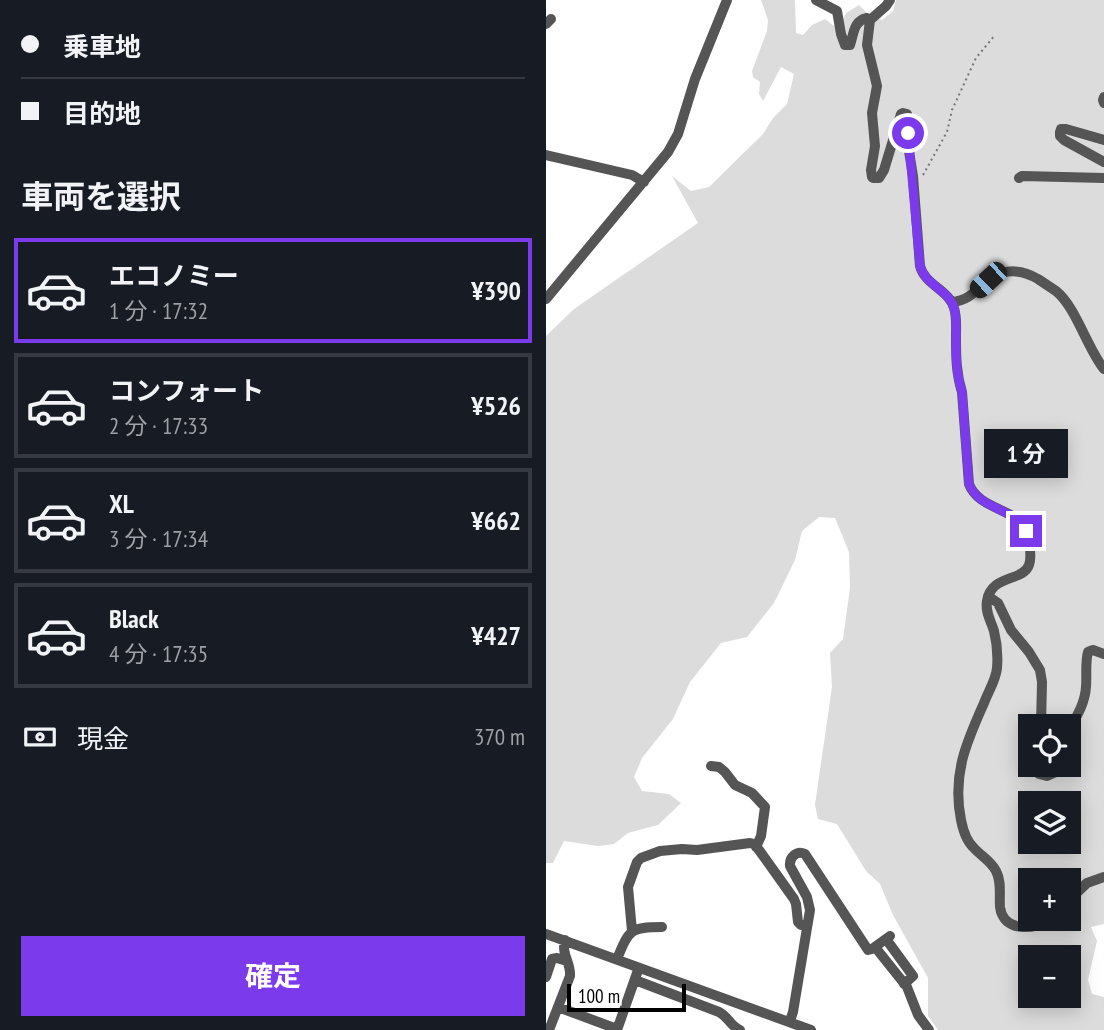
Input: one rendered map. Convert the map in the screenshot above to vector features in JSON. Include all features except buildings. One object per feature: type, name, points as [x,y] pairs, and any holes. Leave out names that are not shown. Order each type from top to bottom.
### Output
[{"type":"street","points":[[546,299],[675,141],[727,0]]},
{"type":"street","points":[[816,0],[837,11],[845,45],[850,45],[859,21],[863,18],[870,20]]},
{"type":"street","points":[[890,0],[870,20],[867,45],[877,86],[872,113],[875,146],[872,177],[876,179],[882,174],[900,116],[906,113],[921,272],[952,302],[956,314],[957,377],[962,392],[971,491],[990,506],[1013,516],[1022,524],[1027,536],[1030,562],[1027,568],[994,586],[988,596],[987,613],[997,646],[997,669],[969,737],[958,784],[961,820],[967,840],[996,871],[1000,909],[1007,921],[1018,926]]},
{"type":"street","points":[[1104,97],[1104,103]]},
{"type":"street","points":[[1104,141],[1066,129],[1060,132],[1064,140],[1104,162]]},
{"type":"street","points":[[546,155],[632,175],[644,182]]},
{"type":"street","points":[[1019,178],[1104,178]]},
{"type":"street","points":[[952,302],[967,299],[996,275],[1008,271],[1027,272],[1063,298],[1090,349],[1104,369]]},
{"type":"street","points":[[988,596],[998,603],[1011,630],[1040,670],[1041,714]]},
{"type":"street","points":[[1078,714],[1084,702],[1087,655],[1093,650],[1104,654]]},
{"type":"street","points":[[711,766],[719,767],[735,785],[752,793],[765,807],[761,836],[756,847]]},
{"type":"street","points":[[632,931],[628,887],[641,858],[660,851],[750,844],[756,847],[785,884],[796,904],[798,922],[807,925]]},
{"type":"street","points":[[790,1021],[809,904],[790,862],[796,853],[805,854],[868,950],[888,938],[913,975],[904,984]]},
{"type":"street","points":[[1081,887],[1104,877]]},
{"type":"street","points":[[617,959],[632,931],[643,927],[662,927]]},
{"type":"street","points":[[546,934],[811,1030]]},
{"type":"street","points":[[549,1030],[570,976],[563,949],[565,940]]},
{"type":"street","points":[[875,947],[904,984],[918,1015],[929,1030]]},
{"type":"street","points":[[546,977],[552,959],[567,961]]},
{"type":"street","points":[[558,1007],[617,1029],[640,967]]},
{"type":"street","points":[[635,980],[719,1012],[740,1030]]},
{"type":"street","points":[[773,1030],[778,1017]]},
{"type":"path","points":[[914,185],[919,182],[947,132],[951,113],[976,58],[995,35]]},
{"type":"shaded area","points":[[761,0],[795,0],[796,33],[803,35],[812,25],[825,19],[834,26],[841,25],[846,13],[859,5],[868,14],[882,20],[893,11],[896,0],[1104,0],[1104,924],[1091,927],[1097,941],[1088,980],[1092,994],[1104,997],[1104,1030],[938,1030],[928,1016],[928,978],[893,915],[880,884],[866,871],[837,824],[818,819],[815,805],[832,687],[830,653],[843,639],[850,588],[849,552],[835,518],[819,517],[802,531],[795,560],[774,603],[747,637],[721,643],[690,682],[673,719],[642,758],[634,777],[642,791],[669,794],[681,803],[658,825],[628,833],[614,844],[598,846],[564,841],[553,863],[546,863],[546,336],[574,309],[698,223],[672,176],[691,191],[709,187],[763,134],[773,118],[787,104],[794,74],[781,67],[763,101],[759,94],[760,82],[753,77],[752,71],[767,31],[768,20]]},
{"type":"route","points":[[908,133],[921,272],[951,300],[956,314],[957,377],[962,392],[971,491],[990,506],[1013,516],[1026,531]]}]
